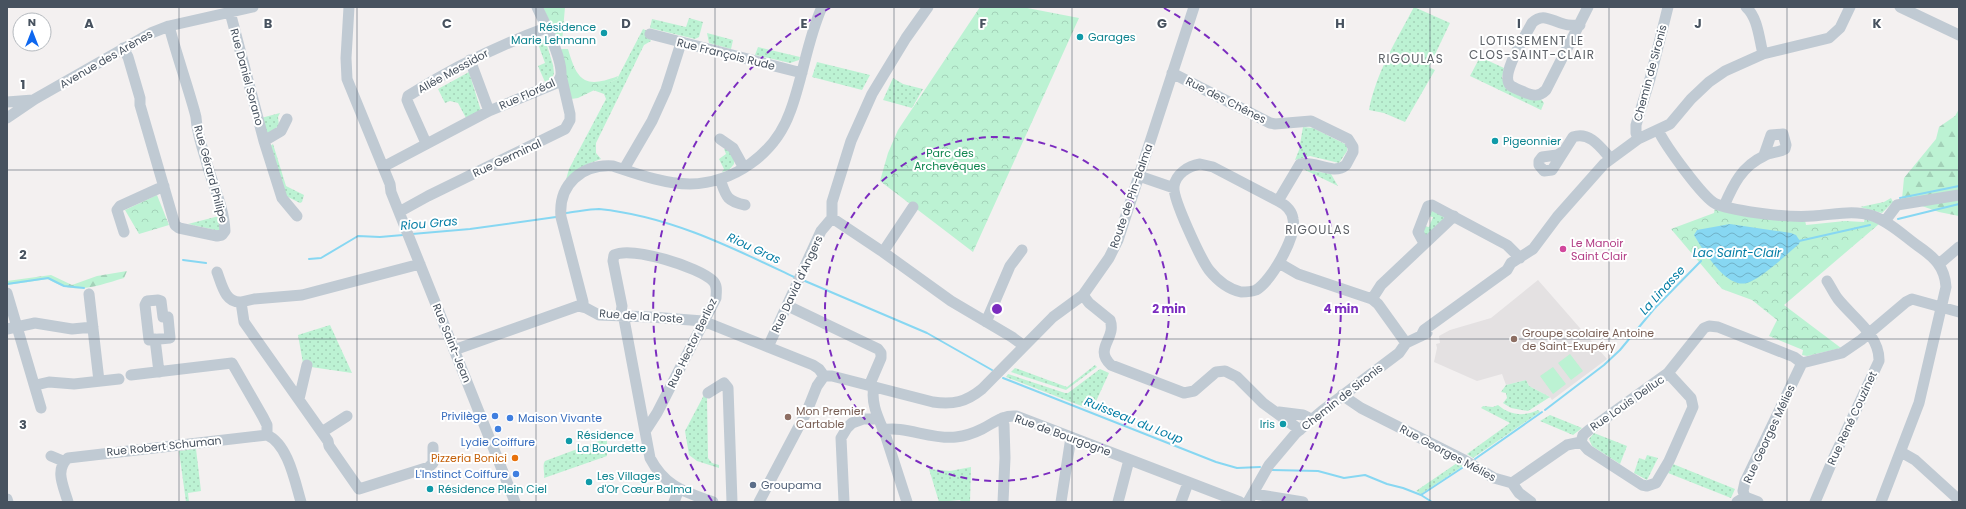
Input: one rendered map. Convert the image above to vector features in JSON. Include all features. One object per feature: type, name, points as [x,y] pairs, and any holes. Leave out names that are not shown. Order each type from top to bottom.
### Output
[{"type":"street","name":"Avenue des Arènes","points":[[7,118],[33,100],[151,33],[169,26],[252,7]]},
{"type":"street","name":"Rue Saint-Jean","points":[[349,7],[346,70],[349,86],[385,165],[399,212],[515,502]]},
{"type":"street","name":"Rue Floréal","points":[[385,165],[489,111],[558,83],[561,75],[553,44],[537,7]]},
{"type":"street","points":[[928,7],[883,75],[854,134],[832,202],[832,218],[883,252],[950,301],[1024,346]]},
{"type":"street","name":"Route de Pin-Balma","points":[[824,376],[832,376],[933,402],[953,403],[970,398],[1000,371],[1063,309],[1083,295],[1116,245],[1194,7]]},
{"type":"street","points":[[1580,25],[1564,25],[1546,17],[1536,19],[1532,23],[1508,69],[1507,79],[1510,85],[1532,95],[1542,94],[1546,90],[1580,25],[1588,7]]},
{"type":"street","name":"Chemin de Sironis","points":[[1638,139],[1636,125],[1650,79],[1668,7]]},
{"type":"street","points":[[1746,7],[1750,11],[1756,23],[1762,54]]},
{"type":"street","name":"Chemin de Sironis","points":[[1252,499],[1266,469],[1311,419],[1399,353],[1406,344],[1421,336],[1424,330],[1507,270],[1511,263],[1533,249],[1566,206],[1611,159],[1638,139],[1659,132],[1670,124],[1691,99],[1709,82],[1725,71],[1762,54],[1829,38],[1840,28],[1850,7]]},
{"type":"street","points":[[1900,7],[1959,35]]},
{"type":"street","points":[[454,350],[565,310],[583,307],[583,302],[560,216],[561,204],[567,188],[580,173],[588,168],[604,165],[613,166],[666,181],[679,183],[705,182],[720,179],[744,168],[759,157],[779,135],[791,111],[818,8]]},
{"type":"street","name":"Rue Daniel Sorano","points":[[230,12],[264,141],[282,198],[297,216]]},
{"type":"street","name":"Rue Gérard Philipe","points":[[123,48],[128,57],[175,224],[179,228],[217,236],[222,235],[225,231],[222,211],[214,180],[209,171],[197,130],[197,120],[185,79],[180,68],[169,26]]},
{"type":"street","name":"Allée Messidor","points":[[426,143],[407,100],[408,96],[470,60],[507,42],[546,28]]},
{"type":"street","name":"Rue François Rude","points":[[650,34],[802,73]]},
{"type":"street","points":[[624,169],[652,122],[677,60],[681,43]]},
{"type":"street","name":"Rue Floréal","points":[[470,60],[489,111]]},
{"type":"street","name":"Rue des Chênes","points":[[1172,73],[1270,123],[1275,124],[1313,121],[1348,139],[1351,143],[1353,152],[1346,165],[1336,169],[1310,163],[1300,164],[1278,201]]},
{"type":"street","name":"Rue Germinal","points":[[399,212],[428,196],[565,129],[570,120],[570,114],[561,75]]},
{"type":"street","name":"Avenue des Arènes","points":[[7,102],[33,100]]},
{"type":"street","name":"Rue Daniel Sorano","points":[[264,141],[281,131],[287,119]]},
{"type":"street","points":[[1659,132],[1673,153],[1706,195],[1716,203],[1724,206],[1791,216],[1862,213],[1884,221],[1939,264],[1945,279],[1942,307],[1919,403],[1881,502]]},
{"type":"street","points":[[1564,151],[1574,136],[1584,135],[1596,143],[1611,159]]},
{"type":"street","points":[[720,139],[733,148],[744,168]]},
{"type":"street","points":[[1724,206],[1737,178],[1745,169],[1764,155]]},
{"type":"street","points":[[1193,165],[1207,165],[1287,207],[1291,213],[1294,225],[1293,232],[1278,263],[1266,281],[1254,291],[1240,291],[1222,283],[1205,263],[1176,201],[1175,184],[1187,168],[1193,165]]},
{"type":"street","points":[[1140,172],[1175,184]]},
{"type":"street","points":[[720,179],[727,197],[733,203],[745,205]]},
{"type":"street","points":[[124,232],[117,214],[117,210],[120,206],[164,186]]},
{"type":"street","points":[[1884,221],[1897,205],[1959,195]]},
{"type":"street","points":[[1424,243],[1418,232],[1428,206],[1435,205],[1507,245],[1520,258]]},
{"type":"street","points":[[883,252],[913,207]]},
{"type":"street","points":[[1372,299],[1381,285],[1454,216]]},
{"type":"street","name":"Rue David d'Angers","points":[[768,347],[821,231],[832,218]]},
{"type":"street","points":[[1939,264],[1959,247]]},
{"type":"street","points":[[986,322],[1010,266],[1022,250]]},
{"type":"street","name":"Rue Hector Berlioz","points":[[622,316],[613,262],[614,255],[620,252],[666,258],[713,281],[717,291],[716,298],[657,413],[646,430]]},
{"type":"street","points":[[1278,263],[1298,274],[1372,299],[1378,304],[1406,344]]},
{"type":"street","points":[[217,272],[229,299],[234,303],[254,299],[302,295],[420,264]]},
{"type":"street","name":"Rue René Couzinet","points":[[1815,502],[1834,457],[1879,361],[1879,354],[1868,334],[1838,299],[1827,281]]},
{"type":"street","points":[[7,293],[12,327],[36,385],[41,408]]},
{"type":"street","points":[[89,294],[99,381]]},
{"type":"street","points":[[1083,295],[1090,303],[1108,316],[1110,320],[1112,330],[1104,350],[1105,358],[1111,365],[1184,393],[1194,391],[1210,374],[1225,371],[1237,377],[1263,403],[1276,411],[1300,430]]},
{"type":"street","points":[[1802,363],[1836,356],[1868,334],[1906,302],[1912,299],[1959,312]]},
{"type":"street","points":[[147,319],[168,317],[170,338],[149,340],[145,305],[147,301],[161,301],[163,317]]},
{"type":"street","points":[[241,302],[244,322],[322,432],[359,489],[429,467],[433,463],[434,447]]},
{"type":"street","points":[[788,306],[878,348],[881,353],[881,358],[875,387],[877,419],[883,430],[907,502]]},
{"type":"street","name":"Rue de la Poste","points":[[583,307],[600,315],[703,321],[817,367],[824,376]]},
{"type":"street","points":[[622,316],[646,430],[647,450],[654,465],[664,479],[679,489],[713,502]]},
{"type":"street","points":[[12,327],[35,323],[72,329],[93,327]]},
{"type":"street","name":"Rue Louis Delluc","points":[[1512,483],[1567,446],[1581,442],[1583,435],[1668,374],[1700,331],[1709,326],[1718,326],[1794,357],[1802,363]]},
{"type":"street","points":[[156,339],[159,372]]},
{"type":"street","points":[[131,375],[232,363],[267,425],[267,435],[277,441],[290,465],[301,502]]},
{"type":"street","name":"Rue Georges Mélies","points":[[1741,499],[1745,482],[1802,363]]},
{"type":"street","points":[[299,399],[307,365]]},
{"type":"street","points":[[1581,442],[1588,450],[1642,484],[1647,486],[1656,483],[1661,478],[1694,407],[1691,398],[1668,374]]},
{"type":"street","points":[[759,502],[807,411],[817,386],[824,376]]},
{"type":"street","points":[[36,385],[49,382],[74,384],[119,379]]},
{"type":"street","points":[[708,393],[724,383],[728,388],[732,502]]},
{"type":"street","points":[[1352,388],[1361,408]]},
{"type":"street","name":"Rue Georges Mélies","points":[[1342,395],[1361,408],[1464,460],[1494,478],[1512,483]]},
{"type":"street","points":[[1276,411],[1303,415],[1311,419]]},
{"type":"street","points":[[641,412],[647,415],[657,413]]},
{"type":"street","points":[[322,432],[347,416]]},
{"type":"street","name":"Rue de Bourgogne","points":[[883,430],[890,428],[928,436],[954,437],[982,430],[1002,418],[1010,416],[1022,418],[1240,502]]},
{"type":"street","points":[[1002,418],[1004,425],[1005,458],[1003,502]]},
{"type":"street","points":[[844,502],[841,438],[846,428],[852,423],[863,419],[877,419]]},
{"type":"street","name":"Rue Robert Schuman","points":[[63,461],[72,456],[267,435]]},
{"type":"street","points":[[1060,502],[1071,437]]},
{"type":"street","points":[[1901,452],[1915,460],[1957,496]]},
{"type":"street","points":[[51,456],[63,461],[60,476],[68,502]]},
{"type":"street","points":[[1118,502],[1129,460]]},
{"type":"street","points":[[1181,502],[1188,483]]},
{"type":"street","points":[[1512,483],[1519,493],[1531,502]]},
{"type":"street","points":[[674,502],[679,489]]},
{"type":"street","points":[[1252,499],[1303,502]]},
{"type":"street","points":[[1741,499],[1758,502]]},
{"type":"shaded area","name":"Groupe scolaire Antoine de Saint-Exupéry","points":[[1538,280],[1607,359],[1552,400],[1550,397],[1529,386],[1526,380],[1506,385],[1502,374],[1477,381],[1434,362],[1437,348],[1436,344],[1440,343],[1439,336],[1450,330],[1491,318]]},
{"type":"green space","points":[[543,7],[565,7],[562,42],[557,39]]},
{"type":"green space","name":"Parc des Archevêques","points":[[980,7],[1022,7],[1079,18],[973,252],[880,181],[888,153],[898,130]]},
{"type":"green space","points":[[1414,7],[1450,23],[1429,67],[1435,70],[1405,122],[1384,113],[1369,110],[1376,83]]},
{"type":"green space","points":[[689,18],[703,22],[699,37],[695,39],[650,28],[652,19],[686,27]]},
{"type":"green space","points":[[643,29],[650,32],[648,37],[651,41],[644,45],[596,143],[596,153],[601,159],[585,165],[565,183],[569,169],[606,99],[604,94],[593,90],[617,79]]},
{"type":"green space","points":[[707,33],[733,40],[731,49],[709,43]]},
{"type":"green space","points":[[545,39],[554,73],[552,79],[545,82],[538,66],[545,63],[537,41]]},
{"type":"green space","points":[[758,47],[800,57],[799,60],[790,63],[755,55]]},
{"type":"green space","points":[[568,49],[575,69],[584,79],[590,82],[598,82],[618,76],[617,79],[578,98],[571,99],[559,50]]},
{"type":"green space","points":[[1480,57],[1504,68],[1502,78],[1540,98],[1544,103],[1541,110],[1470,76]]},
{"type":"green space","points":[[817,62],[870,75],[862,90],[812,77]]},
{"type":"green space","points":[[469,72],[481,111],[466,118],[458,103],[450,101],[445,103],[438,89]]},
{"type":"green space","points":[[893,78],[903,84],[923,89],[912,108],[883,100]]},
{"type":"green space","points":[[1959,109],[1959,216],[1939,212],[1902,199],[1904,178],[1936,139],[1939,127],[1955,116]]},
{"type":"green space","points":[[280,113],[278,117],[279,126],[268,133],[261,118]]},
{"type":"green space","points":[[1303,127],[1313,128],[1347,145],[1347,151],[1339,163],[1310,156],[1295,160],[1299,150]]},
{"type":"green space","points":[[273,144],[286,186],[304,195],[302,202],[300,203],[286,196],[270,146]]},
{"type":"green space","points":[[724,149],[729,149],[734,160],[734,164],[729,170],[722,172],[724,169],[719,159],[726,154]]},
{"type":"green space","points":[[1303,169],[1331,174],[1338,186]]},
{"type":"green space","points":[[157,195],[169,225],[139,234],[125,210]]},
{"type":"green space","points":[[1891,198],[1893,202],[1882,213],[1860,207],[1884,202]]},
{"type":"green space","points":[[1715,208],[1805,220],[1806,225],[1845,221],[1864,222],[1865,218],[1879,224],[1784,305],[1841,348],[1807,356],[1802,355],[1803,350],[1769,336],[1777,320],[1752,300],[1722,289],[1671,229],[1714,213]]},
{"type":"green space","points":[[1429,210],[1444,215],[1445,218],[1427,235],[1424,235],[1423,226],[1429,227],[1433,217],[1427,216]]},
{"type":"green space","points":[[219,216],[220,231],[188,224]]},
{"type":"green space","points":[[127,271],[124,278],[86,288],[67,287],[48,279],[7,285],[7,281],[51,275],[72,285],[97,276]]},
{"type":"green space","points":[[330,325],[352,373],[311,367],[303,363],[298,335]]},
{"type":"green space","points":[[1570,354],[1583,371],[1571,380],[1558,363]]},
{"type":"green space","points":[[1095,365],[1097,367],[1066,390],[1011,372],[1015,368],[1067,387]]},
{"type":"green space","points":[[1553,367],[1566,384],[1553,394],[1540,376]]},
{"type":"green space","points":[[1100,369],[1109,373],[1092,410],[1006,377],[1008,374],[1068,393]]},
{"type":"green space","points":[[1526,380],[1529,386],[1550,397],[1528,411],[1511,408],[1503,403],[1507,398],[1506,393],[1501,392],[1506,385]]},
{"type":"green space","points":[[704,395],[707,397],[708,458],[712,463],[719,465],[719,468],[697,461],[689,455],[685,431]]},
{"type":"green space","points":[[1498,405],[1507,411],[1517,414],[1527,414],[1538,410],[1540,412],[1473,458],[1467,454],[1510,423],[1481,408],[1483,406],[1493,407]]},
{"type":"green space","points":[[1550,415],[1582,428],[1573,435],[1540,421]]},
{"type":"green space","points":[[1594,433],[1627,446],[1620,464],[1592,446],[1589,439]]},
{"type":"green space","points":[[607,438],[607,456],[544,478],[545,461]]},
{"type":"green space","points":[[196,449],[201,491],[188,493],[189,502],[186,502],[179,451]]},
{"type":"green space","points":[[1647,455],[1658,458],[1647,480],[1634,473],[1639,458],[1645,460]]},
{"type":"green space","points":[[1457,463],[1463,466],[1421,494],[1416,491]]},
{"type":"green space","points":[[1673,464],[1735,489],[1731,498],[1668,473]]},
{"type":"green space","points":[[971,467],[970,502],[961,502],[960,500],[939,502],[929,469],[950,471]]},
{"type":"water","name":"Lac Saint-Clair","points":[[1730,224],[1791,233],[1796,235],[1800,241],[1799,244],[1774,266],[1759,277],[1747,283],[1739,283],[1731,280],[1716,267],[1694,235],[1697,230]]},
{"type":"waterway","points":[[1900,198],[1959,186]]},
{"type":"waterway","name":"La Linasse","points":[[1898,219],[1959,204]]},
{"type":"waterway","name":"Riou Gras","points":[[566,213],[599,209],[650,218],[699,234],[794,277]]},
{"type":"waterway","name":"Riou Gras","points":[[412,234],[470,229],[556,217]]},
{"type":"waterway","name":"La Linasse","points":[[1799,241],[1870,225]]},
{"type":"waterway","name":"Riou Gras","points":[[309,259],[321,258],[358,236],[380,237],[403,235]]},
{"type":"waterway","name":"Riou Gras","points":[[183,260],[206,263]]},
{"type":"waterway","name":"La Linasse","points":[[1545,410],[1604,365],[1620,350],[1654,309],[1701,261]]},
{"type":"waterway","name":"Riou Gras","points":[[7,284],[48,278],[64,286],[84,288]]},
{"type":"waterway","name":"Riou Gras","points":[[805,281],[927,333],[992,370]]},
{"type":"waterway","name":"Ruisseau du Loup","points":[[1003,378],[1216,462],[1237,468],[1260,467]]},
{"type":"waterway","name":"La Linasse","points":[[1475,459],[1542,412]]},
{"type":"waterway","name":"La Linasse","points":[[1421,495],[1462,468]]},
{"type":"waterway","name":"Ruisseau du Loup","points":[[1272,470],[1318,471],[1344,478],[1365,475],[1421,495],[1432,502]]},
{"type":"place","name":"Résidence Marie Lehmann","points":[[604,33]]},
{"type":"place","name":"Garages","points":[[1080,37]]},
{"type":"place","name":"Pigeonnier","points":[[1495,141]]},
{"type":"place","name":"Le Manoir Saint Clair","points":[[1563,249]]},
{"type":"place","name":"Groupe scolaire Antoine de Saint-Exupéry","points":[[1514,339]]},
{"type":"place","name":"Privilège","points":[[495,416]]},
{"type":"place","name":"Mon Premier Cartable","points":[[788,417]]},
{"type":"place","name":"Maison Vivante","points":[[510,418]]},
{"type":"place","name":"Iris","points":[[1283,424]]},
{"type":"place","name":"Lydie Coiffure","points":[[498,429]]},
{"type":"place","name":"Résidence La Bourdette","points":[[569,441]]},
{"type":"place","name":"Pizzeria Bonici","points":[[515,458]]},
{"type":"place","name":"L'Instinct Coiffure","points":[[516,474]]},
{"type":"place","name":"Les Villages d'Or Cœur Balma","points":[[589,482]]},
{"type":"place","name":"Groupama","points":[[753,485]]},
{"type":"place","name":"Résidence Plein Ciel","points":[[430,489]]},
{"type":"district","name":"LOTISSEMENT LE CLOS-SAINT-CLAIR","points":[[1532,47]]},
{"type":"district","name":"RIGOULAS","points":[[1411,58]]},
{"type":"district","name":"RIGOULAS","points":[[1318,229]]}]
